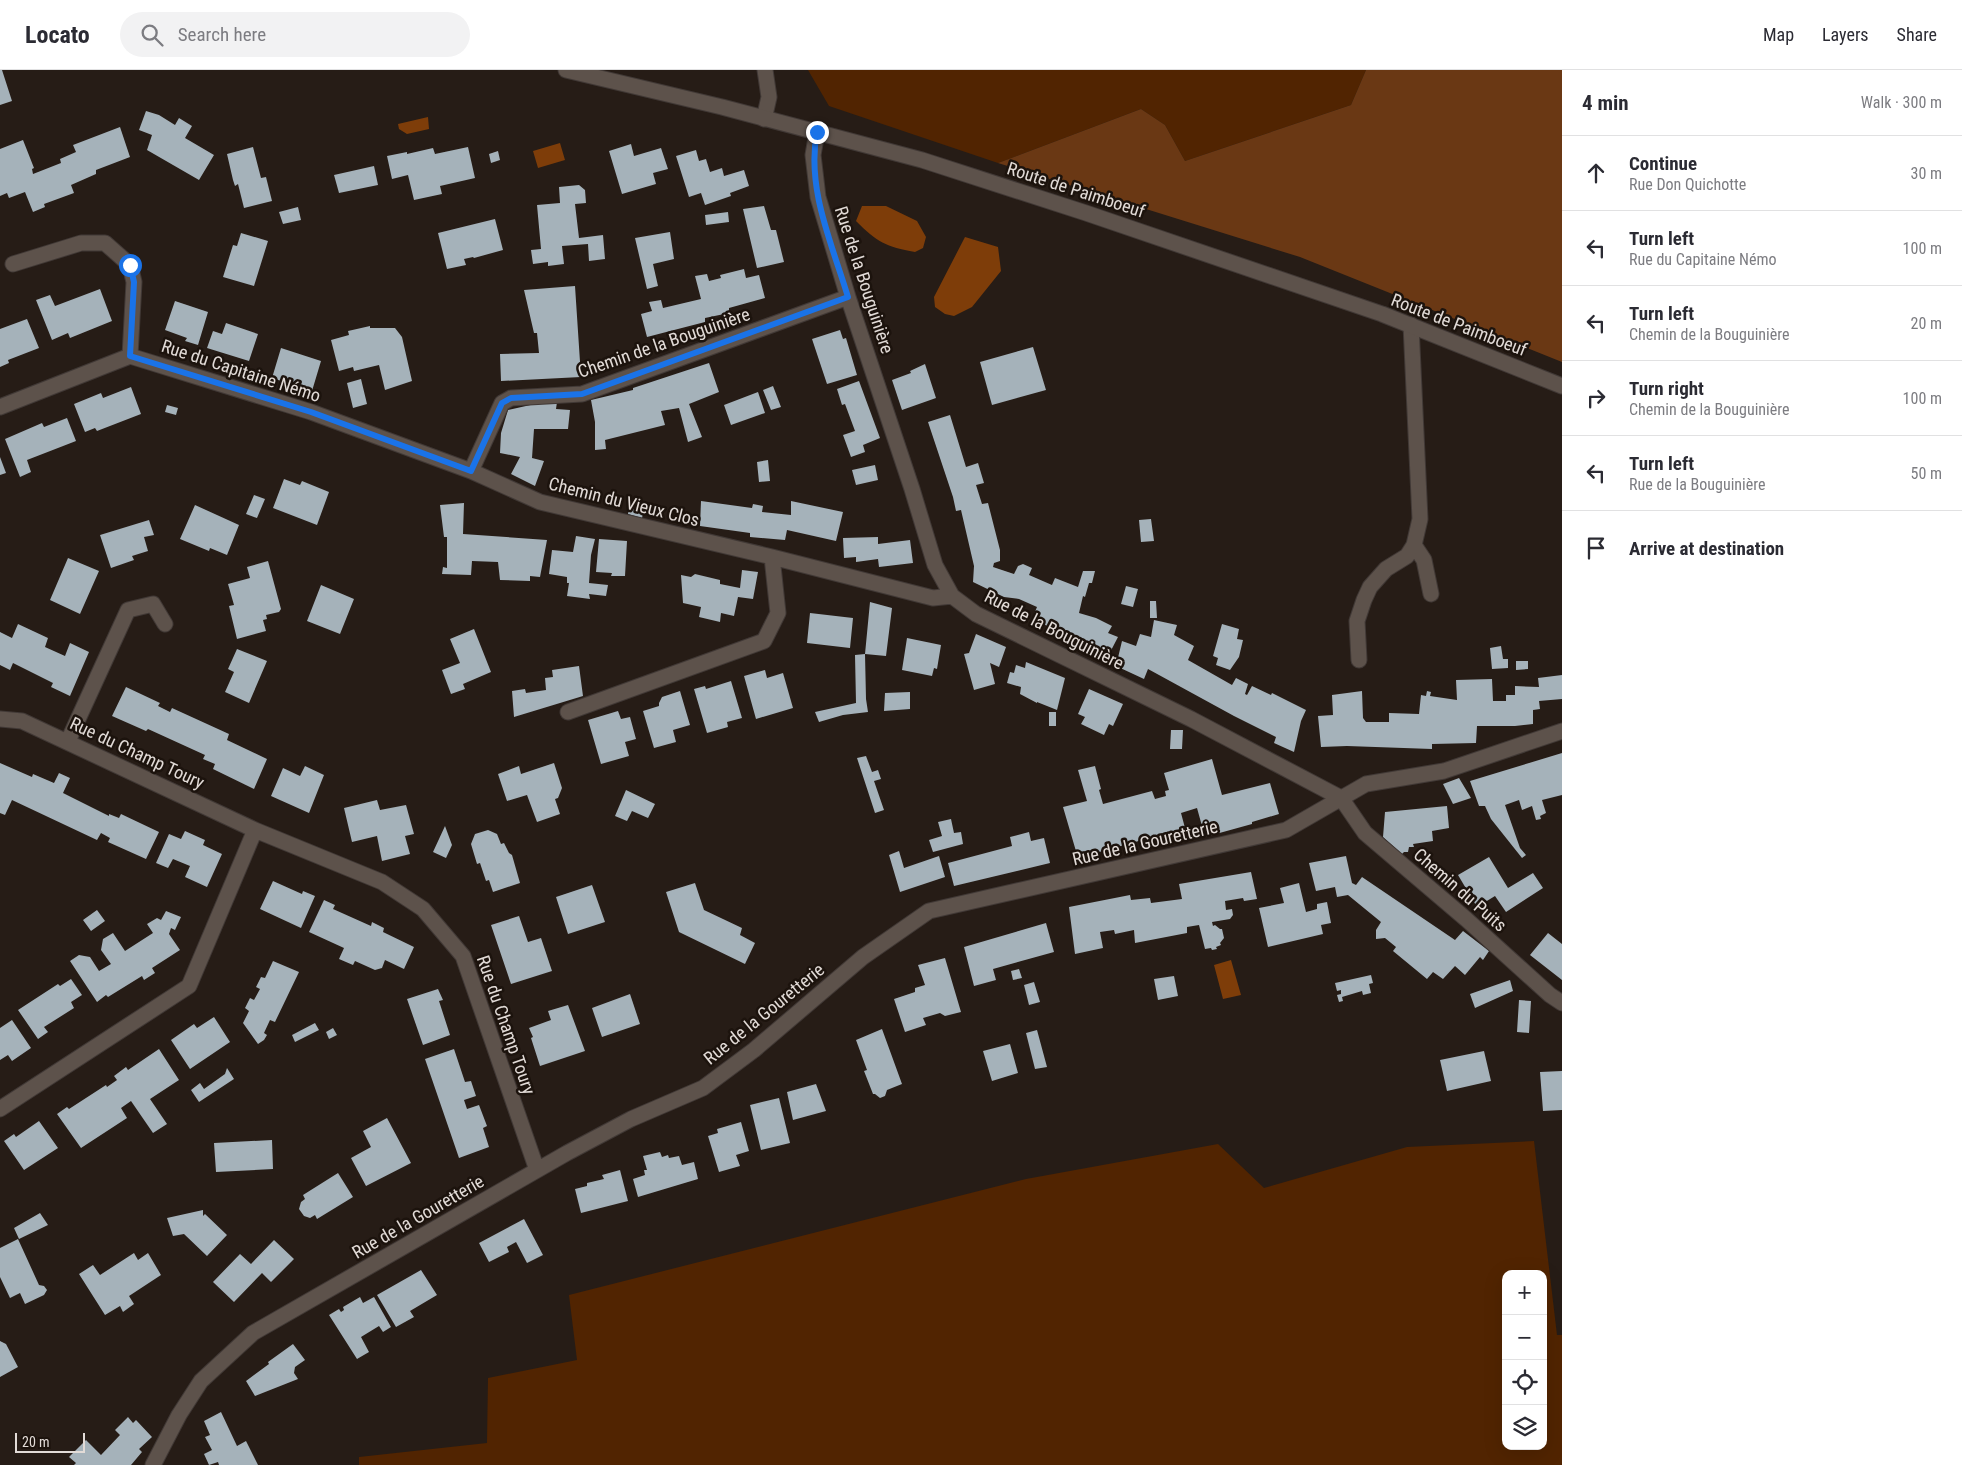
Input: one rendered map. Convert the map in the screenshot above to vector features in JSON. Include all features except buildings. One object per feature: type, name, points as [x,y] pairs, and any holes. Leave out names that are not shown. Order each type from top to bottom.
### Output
[{"type":"street","name":"Route de Paimboeuf","points":[[566,70],[922,160],[1086,213],[1411,325],[1562,386]]},
{"type":"street","points":[[764,119],[769,97],[765,70]]},
{"type":"street","name":"Rue de la Bouguinière","points":[[817,132],[813,155],[818,197],[848,297],[912,489],[935,565],[952,596],[976,614],[1191,719],[1341,798]]},
{"type":"street","points":[[0,408],[130,356],[134,282],[130,265],[105,243],[81,243],[13,264]]},
{"type":"street","name":"Chemin de la Bouguinière","points":[[471,471],[502,403],[511,398],[582,394],[848,297]]},
{"type":"street","points":[[1359,660],[1357,621],[1364,600],[1370,587],[1386,569],[1407,556],[1414,545],[1420,519],[1411,325]]},
{"type":"street","name":"Rue du Capitaine Némo","points":[[130,356],[311,412],[471,471]]},
{"type":"street","name":"Chemin du Vieux Clos","points":[[471,471],[540,502],[772,556],[933,598],[952,596]]},
{"type":"street","points":[[1414,545],[1424,560],[1431,594]]},
{"type":"street","points":[[568,712],[764,640],[778,613],[772,556]]},
{"type":"street","points":[[68,741],[128,610],[152,604],[165,624]]},
{"type":"street","name":"Rue du Champ Toury","points":[[0,719],[22,721],[255,830],[382,882],[423,909],[463,956],[537,1170]]},
{"type":"street","points":[[1341,798],[1366,784],[1444,771],[1562,731]]},
{"type":"street","name":"Chemin du Puits","points":[[1341,798],[1365,833],[1466,919],[1550,996],[1562,1002]]},
{"type":"street","name":"Rue de la Gouretterie","points":[[152,1465],[179,1414],[201,1381],[253,1333],[566,1152],[631,1119],[702,1088],[754,1050],[862,957],[929,911],[1286,830],[1341,798]]},
{"type":"street","points":[[0,1109],[190,986],[255,830]]},
{"type":"shaded area","points":[[808,70],[1366,70],[1351,105],[1185,161],[1165,125],[1141,109],[998,163],[829,106]]},
{"type":"shaded area","points":[[1366,70],[1562,70],[1562,362],[1300,257],[998,163],[1141,109],[1165,125],[1185,161],[1351,105]]},
{"type":"shaded area","points":[[428,117],[429,129],[407,134],[399,129],[398,124]]},
{"type":"shaded area","points":[[560,143],[565,160],[538,168],[533,151]]},
{"type":"shaded area","points":[[862,206],[886,206],[917,221],[926,237],[923,248],[915,252],[889,246],[876,239],[856,221]]},
{"type":"shaded area","points":[[965,237],[998,247],[1001,271],[972,307],[954,316],[945,314],[935,307],[934,297]]},
{"type":"shaded area","points":[[1231,960],[1241,995],[1223,999],[1214,965]]},
{"type":"shaded area","points":[[1534,1141],[1557,1335],[1562,1335],[1562,1465],[359,1465],[359,1457],[487,1443],[488,1378],[577,1360],[569,1295],[1026,1179],[1218,1144],[1264,1188],[1407,1147]]},
{"type":"route","points":[[130,265],[134,282],[130,356],[311,412],[471,471],[502,403],[511,398],[582,394],[848,297],[818,197],[813,155],[817,132]]}]
